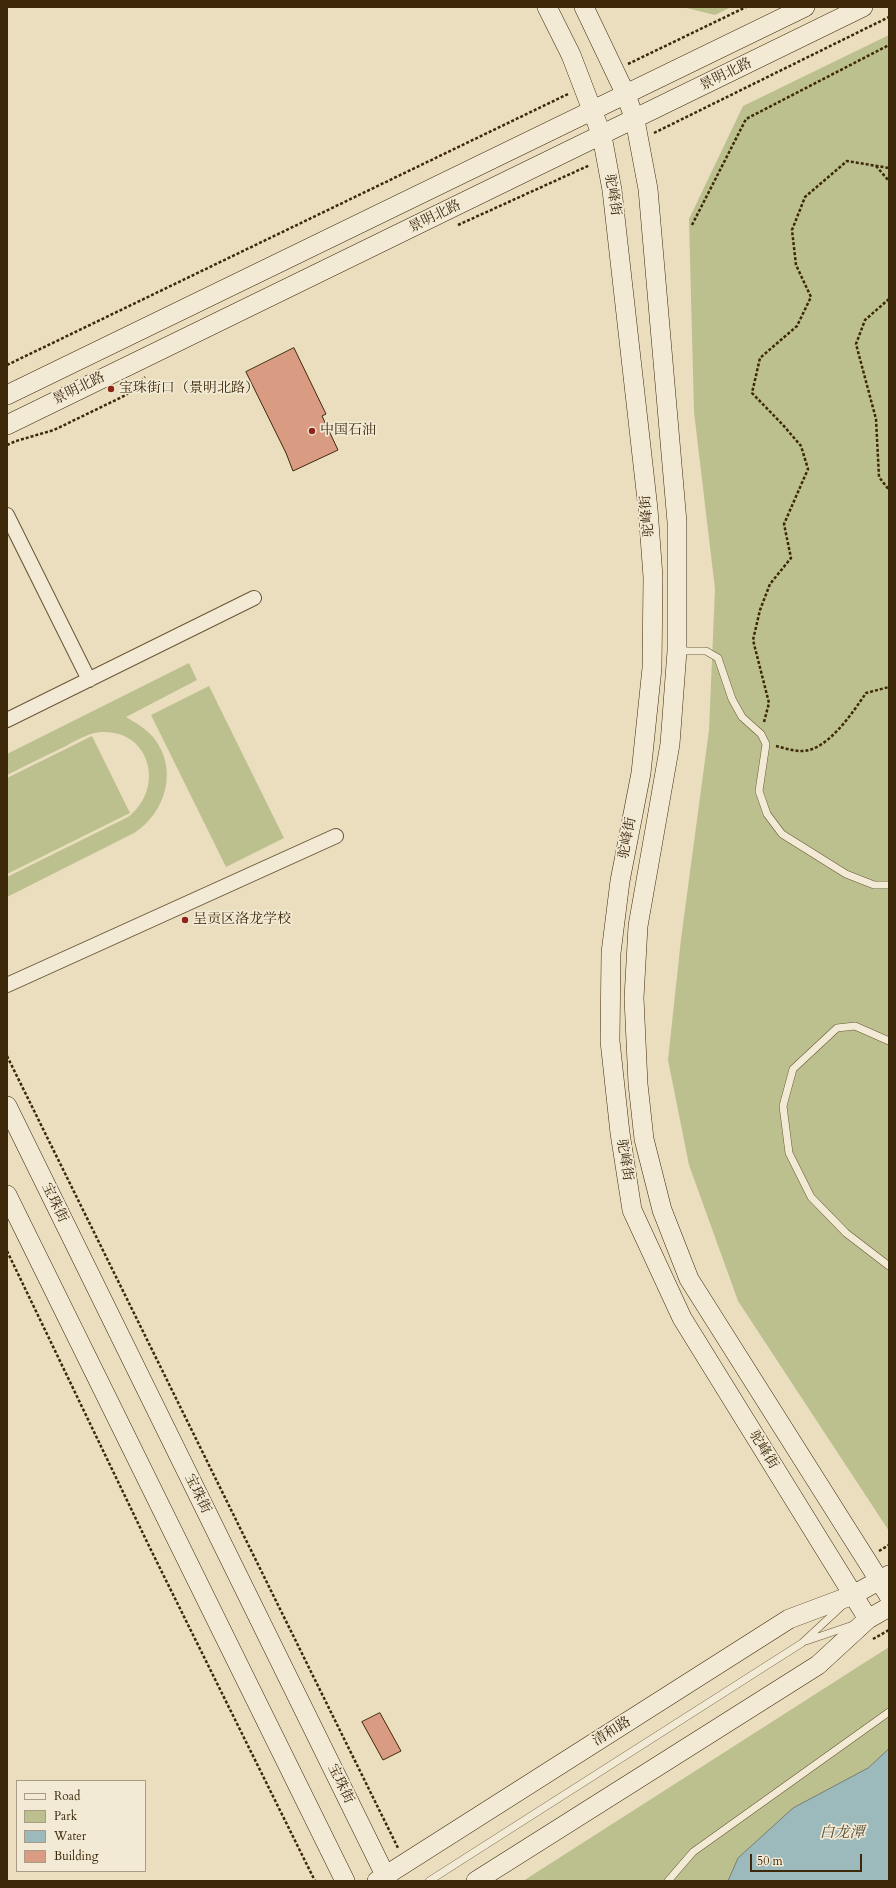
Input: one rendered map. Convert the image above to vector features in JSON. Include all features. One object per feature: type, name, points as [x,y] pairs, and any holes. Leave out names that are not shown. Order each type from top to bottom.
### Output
[{"type":"main road","name":"驼峰街","points":[[547,7],[571,55],[602,136],[612,190],[648,501],[653,577],[652,668],[641,774],[620,881],[612,953],[610,1041],[620,1133],[632,1210],[682,1318],[868,1619]]},
{"type":"main road","name":"驼峰街","points":[[584,7],[626,95],[635,120],[648,189],[677,522],[677,651],[670,744],[638,926],[634,998],[638,1084],[644,1139],[662,1210],[689,1279],[884,1578],[889,1596]]},
{"type":"main road","name":"景明北路","points":[[7,395],[805,7]]},
{"type":"main road","name":"景明北路","points":[[7,425],[181,339],[635,120],[863,7]]},
{"type":"main road","name":"宝珠街","points":[[7,1106],[383,1879]]},
{"type":"main road","points":[[7,1195],[345,1881]]},
{"type":"main road","name":"清和路","points":[[383,1879],[405,1863],[789,1619],[853,1596],[884,1578]]},
{"type":"main road","name":"清和路","points":[[476,1881],[818,1665],[868,1619],[889,1607]]},
{"type":"street","points":[[7,515],[89,680]]},
{"type":"street","points":[[7,720],[254,598]]},
{"type":"street","points":[[7,985],[336,836]]},
{"type":"lane","points":[[677,651],[706,651],[718,658],[735,705],[742,717],[761,734],[766,744],[759,791],[767,814],[782,834],[846,874],[874,885],[889,885]]},
{"type":"lane","points":[[889,1041],[855,1026],[837,1028],[793,1069],[783,1106],[789,1153],[811,1197],[846,1233],[889,1266]]},
{"type":"lane","name":"清和路","points":[[429,1881],[802,1643],[853,1596]]},
{"type":"lane","name":"清和路","points":[[802,1643],[868,1619]]},
{"type":"lane","points":[[668,1881],[693,1852],[889,1712]]},
{"type":"path","points":[[615,71],[746,7]]},
{"type":"path","points":[[639,141],[889,17]]},
{"type":"path","points":[[692,225],[746,120],[889,45]]},
{"type":"path","points":[[7,366],[583,87]]},
{"type":"path","points":[[452,228],[606,157]]},
{"type":"path","points":[[761,734],[769,703],[752,640],[760,610],[770,584],[791,558],[784,524],[808,469],[801,446],[752,393],[760,358],[797,326],[811,297],[796,265],[792,230],[805,197],[847,161],[889,168]]},
{"type":"path","points":[[876,166],[889,181]]},
{"type":"path","points":[[889,299],[865,320],[856,344],[876,419],[879,477],[889,490]]},
{"type":"path","points":[[7,445],[54,430],[126,395],[150,372]]},
{"type":"path","points":[[766,744],[802,751],[824,744],[848,720],[866,693],[889,687]]},
{"type":"path","points":[[7,1056],[405,1863]]},
{"type":"path","points":[[7,1251],[148,1544],[315,1881]]},
{"type":"green space","points":[[683,7],[731,7],[715,15]]},
{"type":"green space","points":[[889,35],[889,1531],[738,1301],[689,1165],[668,1060],[681,939],[709,730],[715,589],[694,412],[689,219],[743,106]]},
{"type":"green space","points":[[189,663],[197,680],[126,717],[144,728],[153,737],[161,749],[166,762],[167,776],[165,789],[161,802],[154,814],[134,833],[7,897],[7,877],[128,817],[140,805],[147,791],[149,777],[147,762],[141,750],[131,740],[118,734],[101,732],[86,736],[7,775],[7,754]]},
{"type":"green space","points":[[209,686],[284,838],[226,867],[151,715]]},
{"type":"green space","points":[[92,736],[130,813],[7,874],[7,778]]},
{"type":"green space","points":[[889,1647],[889,1881],[523,1881]]},
{"type":"water","name":"白龙潭","points":[[889,1749],[889,1881],[728,1881],[738,1858],[793,1808],[868,1768]]},
{"type":"building","points":[[294,348],[326,414],[322,416],[338,450],[293,471],[286,453],[246,372]]},
{"type":"building","points":[[380,1713],[401,1751],[383,1760],[362,1722]]},
{"type":"place","name":"宝珠街口（景明北路）","points":[[111,389]]},
{"type":"place","name":"中国石油","points":[[312,431]]},
{"type":"place","name":"呈贡区洛龙学校","points":[[185,920]]}]
